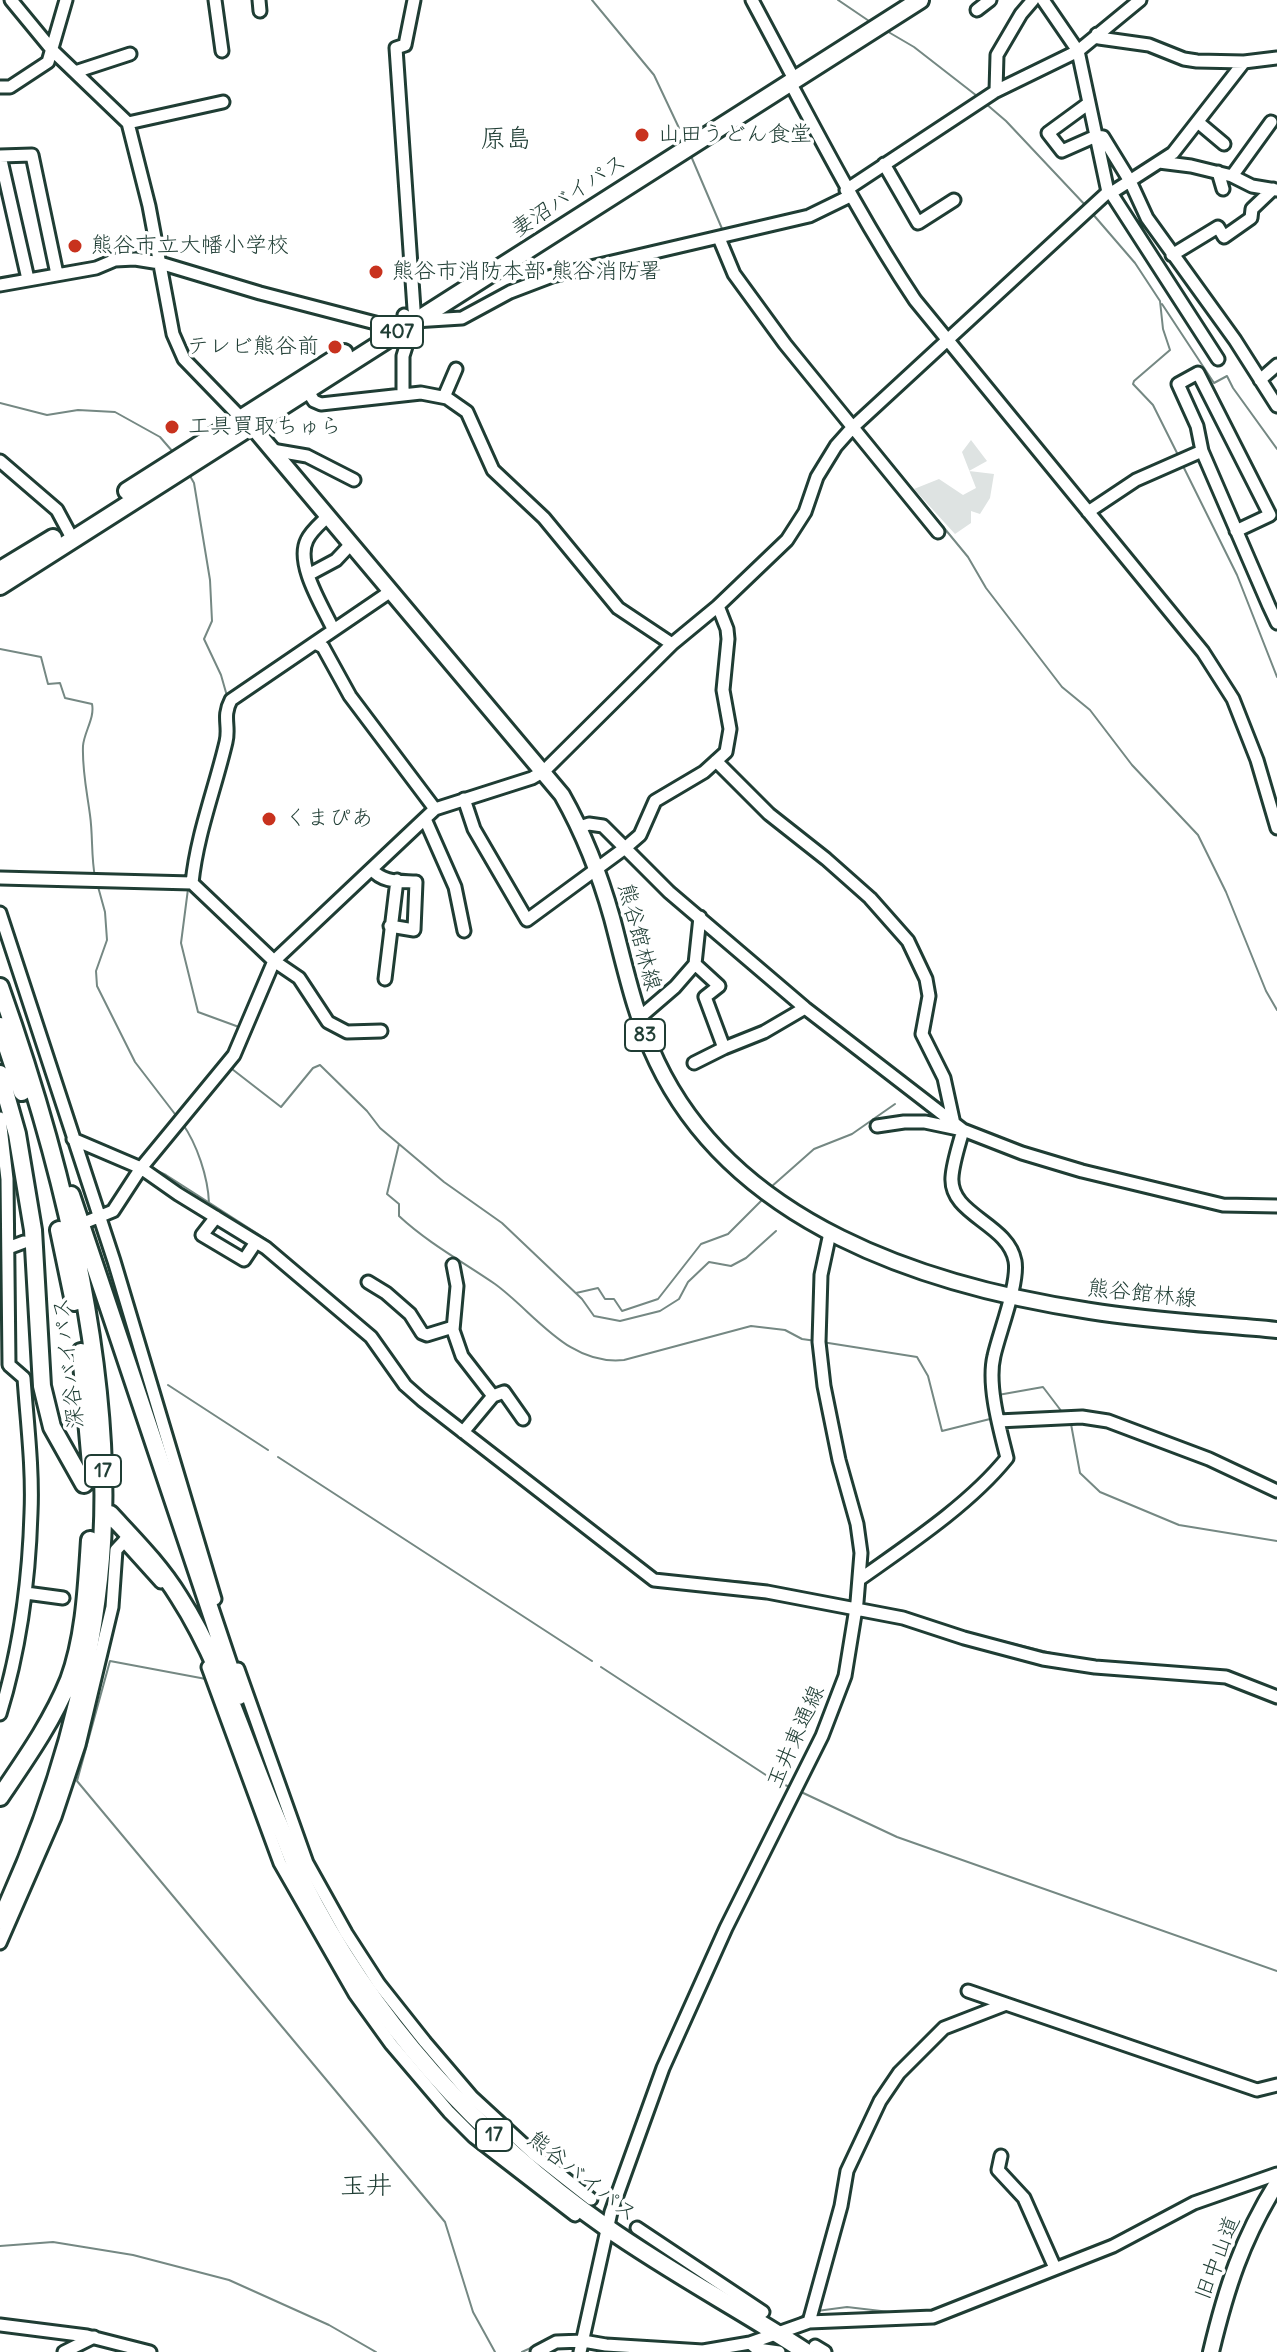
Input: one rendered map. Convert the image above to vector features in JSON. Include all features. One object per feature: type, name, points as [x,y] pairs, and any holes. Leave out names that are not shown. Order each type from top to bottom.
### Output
[{"type":"highway","name":"妻沼バイパス","points":[[884,16],[900,0]]},
{"type":"highway","name":"妻沼バイパス","points":[[246,422],[307,390],[411,315],[884,16],[920,0]]},
{"type":"highway","name":"妻沼バイパス","points":[[7,573],[246,422],[387,326],[411,315]]},
{"type":"highway","name":"妻沼バイパス","points":[[0,586],[7,573],[27,554],[69,534]]},
{"type":"highway","name":"17","points":[[0,975],[5,1021],[26,1054],[117,1335],[217,1620],[279,1823]]},
{"type":"highway","name":"深谷バイパス","points":[[0,987],[5,1021],[51,1192],[72,1290],[81,1347],[93,1484],[88,1574],[80,1634],[69,1679],[30,1753],[0,1797]]},
{"type":"highway","name":"深谷バイパス","points":[[0,1921],[49,1806],[71,1733],[89,1649],[99,1576],[103,1477],[92,1347],[79,1267],[52,1157],[5,1021]]},
{"type":"highway","name":"17","points":[[0,1050],[14,1091],[27,1107]]},
{"type":"highway","name":"17","points":[[0,1074],[17,1134],[33,1230],[42,1386],[52,1427],[84,1484]]},
{"type":"highway","name":"17","points":[[110,1514],[126,1538],[160,1568],[209,1650],[279,1823]]},
{"type":"highway","name":"熊谷バイパス","points":[[279,1823],[301,1879],[332,1935],[367,1989],[421,2061],[462,2106],[545,2182],[607,2228],[720,2297],[779,2343],[816,2350]]},
{"type":"main road","name":"熊谷館林線","points":[[246,422],[562,795],[580,827],[596,868],[639,1018],[668,1083],[715,1147],[767,1194],[793,1213],[830,1233],[911,1267],[1010,1296],[1123,1316],[1277,1330]]},
{"type":"main road","name":"旧中山道","points":[[1211,2352],[1240,2252],[1253,2222],[1277,2183]]},
{"type":"street","points":[[11,0],[53,51],[128,123],[173,334],[184,359],[246,422]]},
{"type":"street","points":[[0,87],[10,87],[48,62],[66,0]]},
{"type":"street","points":[[215,0],[222,51]]},
{"type":"street","points":[[403,394],[403,356],[411,315],[396,48],[405,45],[414,0]]},
{"type":"street","points":[[752,0],[792,74],[792,86],[882,252],[947,340],[1203,652],[1233,699],[1257,760],[1277,828]]},
{"type":"street","points":[[977,10],[990,0]]},
{"type":"street","points":[[986,97],[997,55],[1033,0]]},
{"type":"street","points":[[1043,0],[1078,51],[1110,192],[1216,361],[1235,340]]},
{"type":"street","points":[[411,315],[431,322],[462,318],[510,292],[552,276],[809,216],[848,193],[884,164],[986,97],[1078,51],[1140,0]]},
{"type":"street","points":[[1097,34],[1099,38],[1149,45],[1184,59],[1244,62],[1277,58]]},
{"type":"street","points":[[75,72],[130,54]]},
{"type":"street","points":[[86,1222],[113,1211],[144,1165],[234,1055],[274,961],[435,809],[532,778],[544,771],[672,644],[718,606],[787,540],[805,512],[817,477],[836,446],[855,425],[1110,192],[1173,153],[1244,62]]},
{"type":"street","points":[[128,123],[223,102]]},
{"type":"street","points":[[1089,103],[1048,133],[1062,151],[1096,136],[1103,137],[1130,181],[1147,218],[1235,340],[1277,406]]},
{"type":"street","points":[[1232,176],[1271,122]]},
{"type":"street","points":[[1199,123],[1224,144]]},
{"type":"street","points":[[28,279],[0,156],[32,155],[57,274]]},
{"type":"street","points":[[1159,162],[1218,172],[1252,186],[1275,190]]},
{"type":"street","points":[[884,164],[918,223],[954,200]]},
{"type":"street","points":[[1218,172],[1223,189]]},
{"type":"street","points":[[1172,255],[1218,227],[1224,237],[1251,218],[1252,209],[1275,190]]},
{"type":"street","points":[[723,238],[734,274],[785,344],[855,425],[938,532]]},
{"type":"street","points":[[0,285],[96,268],[115,260],[135,259],[160,263],[387,326]]},
{"type":"street","points":[[1260,380],[1277,365]]},
{"type":"street","points":[[444,397],[456,369]]},
{"type":"street","points":[[1236,531],[1270,515],[1198,373],[1178,384],[1236,531],[1273,604],[1277,623]]},
{"type":"street","points":[[307,390],[314,401],[321,404],[421,393],[444,397],[467,412],[493,470],[544,518],[618,608],[672,644]]},
{"type":"street","points":[[272,450],[307,456],[354,480]]},
{"type":"street","points":[[1088,512],[1136,480],[1202,451]]},
{"type":"street","points":[[0,461],[57,510],[69,534]]},
{"type":"street","points":[[328,516],[307,539],[304,550],[308,575],[333,629]]},
{"type":"street","points":[[308,575],[336,560],[351,544]]},
{"type":"street","points":[[0,562],[24,549],[27,554]]},
{"type":"street","points":[[0,596],[7,573]]},
{"type":"street","points":[[189,883],[227,737],[225,712],[231,700],[391,591]]},
{"type":"street","points":[[464,799],[474,829],[527,920],[625,848],[640,835],[655,801],[704,772],[726,752],[730,729],[723,690],[727,629],[718,606]]},
{"type":"street","points":[[315,643],[323,647],[350,696],[435,809]]},
{"type":"street","points":[[716,761],[769,814],[870,898],[908,941],[926,979],[929,996],[922,1034],[944,1078],[959,1127],[953,1191],[964,1206],[1005,1237],[1015,1262],[1010,1296],[992,1366],[998,1421],[1007,1458],[995,1473],[922,1535],[860,1579]]},
{"type":"street","points":[[425,819],[455,887],[464,931]]},
{"type":"street","points":[[580,827],[589,824],[603,826],[669,892],[805,1008],[959,1127]]},
{"type":"street","points":[[372,869],[378,876],[416,882],[414,930],[390,926]]},
{"type":"street","points":[[0,878],[189,883],[274,961],[299,978],[328,1022],[347,1032],[381,1031]]},
{"type":"street","points":[[385,979],[397,880]]},
{"type":"street","points":[[0,913],[100,1218],[217,1620],[307,1863],[346,1933],[367,1989]]},
{"type":"street","points":[[639,1018],[675,987],[695,964],[700,917]]},
{"type":"street","points":[[695,964],[719,986],[705,997],[724,1048]]},
{"type":"street","points":[[694,1063],[764,1032],[805,1008]]},
{"type":"street","points":[[0,1118],[8,1248],[4,1369],[24,1378],[31,1510],[26,1593],[5,1676],[0,1714]]},
{"type":"street","points":[[877,1126],[925,1122],[959,1127],[1022,1153],[1177,1195],[1223,1205],[1277,1206]]},
{"type":"street","points":[[73,1139],[144,1165],[256,1242],[371,1337],[405,1385],[654,1580],[767,1592],[856,1607],[1043,1659],[1095,1667],[1226,1677],[1277,1697]]},
{"type":"street","points":[[216,1217],[202,1235],[244,1260],[256,1242]]},
{"type":"street","name":"玉井東通線","points":[[582,2346],[607,2228],[663,2068],[687,2010],[822,1736],[845,1676],[861,1553],[824,1386],[819,1342],[821,1275],[830,1233]]},
{"type":"street","points":[[8,1248],[24,1242]]},
{"type":"street","points":[[453,1265],[457,1286],[453,1327],[462,1356],[493,1396]]},
{"type":"street","points":[[368,1282],[410,1314],[422,1333],[427,1335],[453,1327]]},
{"type":"street","points":[[465,1429],[493,1396],[504,1392],[523,1419]]},
{"type":"street","points":[[998,1421],[1082,1417],[1108,1421],[1209,1459],[1277,1491]]},
{"type":"street","points":[[0,1943],[55,1817],[79,1745],[109,1606],[116,1550],[126,1538]]},
{"type":"street","points":[[26,1593],[63,1598]]},
{"type":"street","points":[[190,1621],[280,1863],[367,1989]]},
{"type":"street","points":[[968,1991],[1257,2090],[1277,2085]]},
{"type":"street","points":[[809,2322],[841,2206],[847,2171],[880,2101],[899,2073],[944,2028],[1006,2004]]},
{"type":"street","points":[[462,2106],[535,2155],[591,2199]]},
{"type":"street","points":[[462,2106],[474,2137],[575,2215]]},
{"type":"street","points":[[1001,2156],[998,2170],[1024,2198],[1055,2268]]},
{"type":"street","points":[[537,2352],[556,2342],[582,2346],[703,2351],[750,2343],[779,2343],[809,2322],[933,2317],[1113,2246],[1194,2203],[1277,2174]]},
{"type":"street","points":[[637,2228],[720,2297],[763,2312]]},
{"type":"street","points":[[0,2325],[94,2337],[150,2352]]},
{"type":"street","points":[[64,2352],[94,2337]]},
{"type":"shaded area","points":[[971,440],[987,461],[969,471],[962,452]]},
{"type":"shaded area","points":[[969,471],[994,474],[990,498],[980,514],[971,511],[971,523],[955,534],[914,489],[939,479],[963,495],[976,488]]},
{"type":"waterway","points":[[592,0],[654,75],[679,128]]},
{"type":"waterway","points":[[838,0],[872,23]]},
{"type":"waterway","points":[[885,30],[914,47],[977,96]]},
{"type":"waterway","points":[[985,103],[1087,207]]},
{"type":"waterway","points":[[691,156],[723,231]]},
{"type":"waterway","points":[[1091,212],[1135,263],[1160,301],[1163,329],[1170,350],[1133,384],[1153,405],[1179,457]]},
{"type":"waterway","points":[[737,267],[763,304]]},
{"type":"waterway","points":[[1162,304],[1214,383],[1227,376],[1277,449]]},
{"type":"waterway","points":[[0,403],[47,415],[78,410],[115,412],[160,437],[173,452]]},
{"type":"waterway","points":[[861,427],[968,557],[986,588],[1062,687],[1090,710],[1132,765],[1198,835],[1277,1010]]},
{"type":"waterway","points":[[1183,466],[1237,575],[1277,677]]},
{"type":"waterway","points":[[190,476],[194,483],[210,580],[212,621],[204,639],[227,696]]},
{"type":"waterway","points":[[0,649],[41,657],[48,684],[60,683],[65,698],[92,704],[83,755],[95,877]]},
{"type":"waterway","points":[[206,793],[220,738],[222,709]]},
{"type":"waterway","points":[[97,883],[105,912],[107,940],[96,971],[97,986],[135,1062],[178,1118]]},
{"type":"waterway","points":[[188,889],[181,943],[198,1012],[239,1027]]},
{"type":"waterway","points":[[243,1048],[252,1031]]},
{"type":"waterway","points":[[236,1061],[232,1069],[281,1107],[313,1068],[320,1065],[380,1128],[444,1182],[502,1223],[582,1299],[594,1316],[620,1321],[660,1311],[679,1299],[688,1282],[709,1262],[731,1266],[746,1258],[776,1231]]},
{"type":"waterway","points":[[771,1187],[814,1149],[852,1134],[895,1104]]},
{"type":"waterway","points":[[182,1123],[201,1161],[209,1203]]},
{"type":"waterway","points":[[399,1144],[387,1194],[399,1204],[399,1216],[434,1244],[495,1284],[554,1335],[586,1355],[604,1360],[624,1360],[751,1326],[785,1330],[802,1339],[816,1341]]},
{"type":"waterway","points":[[151,1168],[269,1241],[331,1296]]},
{"type":"waterway","points":[[576,1293],[598,1288],[605,1299],[614,1299],[622,1311],[658,1299],[701,1244],[728,1234],[763,1199]]},
{"type":"waterway","points":[[822,1342],[917,1357],[928,1376],[942,1431],[990,1419],[990,1406]]},
{"type":"waterway","points":[[394,1360],[412,1383]]},
{"type":"waterway","points":[[168,1385],[268,1450]]},
{"type":"waterway","points":[[998,1395],[1043,1387],[1062,1412]]},
{"type":"waterway","points":[[1071,1424],[1080,1473],[1100,1492],[1179,1525],[1277,1541]]},
{"type":"waterway","points":[[278,1457],[592,1661]]},
{"type":"waterway","points":[[649,1570],[662,1575]]},
{"type":"waterway","points":[[680,1577],[745,1582],[804,1594]]},
{"type":"waterway","points":[[869,1606],[904,1611],[940,1624]]},
{"type":"waterway","points":[[957,1630],[1072,1658]]},
{"type":"waterway","points":[[206,1679],[110,1661],[77,1781],[445,2222],[473,2312],[495,2352]]},
{"type":"waterway","points":[[1090,1661],[1195,1669]]},
{"type":"waterway","points":[[601,1667],[775,1781],[790,1787]]},
{"type":"waterway","points":[[799,1791],[897,1837],[1277,1971]]},
{"type":"waterway","points":[[1096,2247],[1196,2195],[1277,2167]]},
{"type":"waterway","points":[[0,2246],[53,2242],[133,2255],[229,2280],[329,2325],[376,2352]]},
{"type":"waterway","points":[[1029,2273],[1041,2268]]},
{"type":"waterway","points":[[817,2311],[847,2307],[898,2313]]},
{"type":"waterway","points":[[792,2322],[807,2313]]},
{"type":"waterway","points":[[600,2338],[658,2343]]},
{"type":"waterway","points":[[522,2352],[548,2340]]},
{"type":"place","name":"山田うどん食堂","points":[[642,135]]},
{"type":"place","name":"熊谷市立大幡小学校","points":[[75,246]]},
{"type":"place","name":"熊谷市消防本部 熊谷消防署","points":[[376,272]]},
{"type":"place","name":"テレビ熊谷前","points":[[335,347]]},
{"type":"place","name":"工具買取ちゅら","points":[[172,427]]},
{"type":"place","name":"くまぴあ","points":[[269,819]]},
{"type":"district","name":"原島","points":[[506,140]]},
{"type":"district","name":"玉井","points":[[366,2187]]}]
